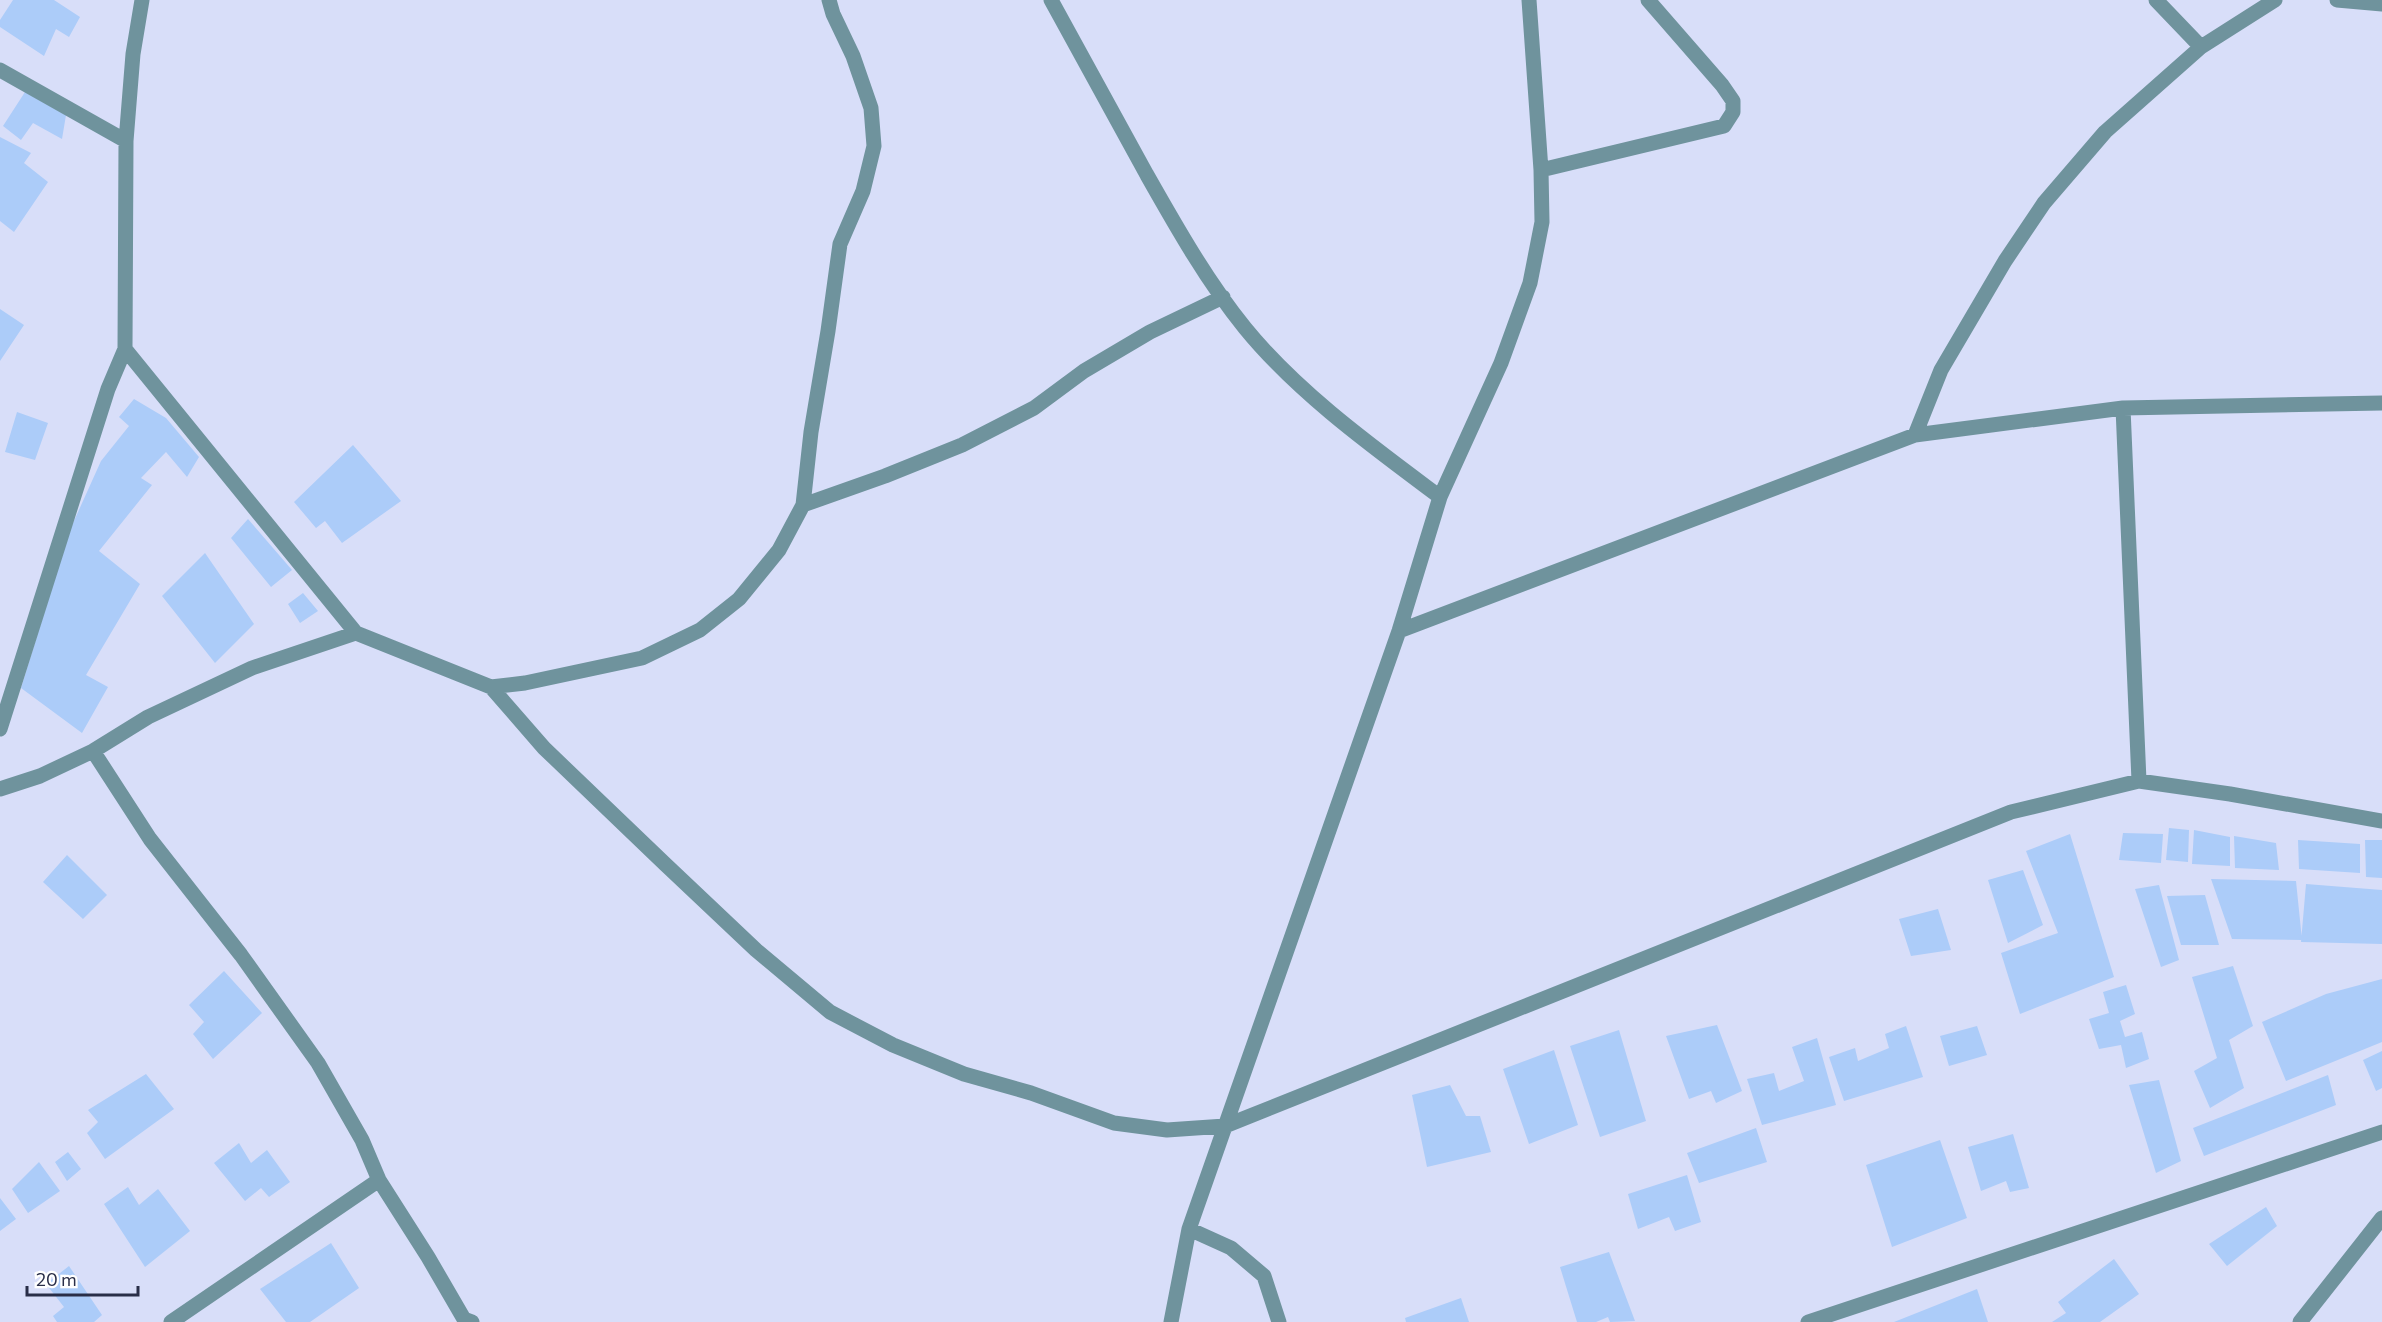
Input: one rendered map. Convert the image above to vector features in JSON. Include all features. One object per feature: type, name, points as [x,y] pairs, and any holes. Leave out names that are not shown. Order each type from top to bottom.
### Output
[{"type":"street","points":[[0,729],[108,389],[125,349],[126,141],[133,54],[142,0]]},
{"type":"street","points":[[491,687],[525,683],[642,658],[700,630],[739,599],[779,550],[803,505],[811,432],[840,244],[863,191],[874,146],[871,108],[853,56],[833,14],[829,0]]},
{"type":"street","points":[[1051,0],[1184,241],[1245,328],[1279,366],[1388,458],[1440,497]]},
{"type":"street","points":[[1171,1322],[1189,1229],[1399,631],[1440,497],[1501,363],[1530,283],[1542,222],[1541,170],[1529,0]]},
{"type":"street","points":[[1541,170],[1724,126],[1732,112],[1733,101],[1722,85],[1648,0]]},
{"type":"street","points":[[2156,0],[2201,47]]},
{"type":"street","points":[[1915,435],[1941,370],[2005,261],[2044,203],[2105,132],[2201,47],[2275,0]]},
{"type":"street","points":[[2337,0],[2382,4]]},
{"type":"street","points":[[0,70],[126,141]]},
{"type":"street","points":[[803,505],[962,445],[1034,408],[1084,371],[1150,332],[1223,297]]},
{"type":"street","points":[[125,349],[356,633],[491,687],[544,748],[756,950],[830,1012],[893,1045],[964,1074],[1114,1123],[1167,1130],[1225,1126],[2011,812],[2139,781],[2230,794],[2382,821]]},
{"type":"street","points":[[1399,631],[1915,435],[2123,408],[2382,403]]},
{"type":"street","points":[[2123,408],[2139,781]]},
{"type":"street","points":[[0,789],[40,776],[93,751],[148,717],[252,668],[356,633]]},
{"type":"street","points":[[93,751],[150,839],[241,955],[318,1064],[362,1140],[380,1180],[465,1321]]},
{"type":"street","points":[[1808,1322],[2382,1132]]},
{"type":"street","points":[[171,1322],[380,1180]]},
{"type":"street","points":[[2300,1322],[2382,1218]]},
{"type":"street","points":[[1189,1229],[1231,1248],[1264,1276],[1279,1322]]},
{"type":"building","points":[[13,0],[54,0],[80,17],[69,37],[56,29],[44,56],[0,27],[0,20]]},
{"type":"building","points":[[25,92],[66,115],[62,139],[33,123],[21,140],[3,126]]},
{"type":"building","points":[[0,137],[31,153],[24,163],[48,182],[14,232],[0,221]]},
{"type":"building","points":[[0,309],[24,325],[0,361]]},
{"type":"building","points":[[134,399],[166,418],[199,457],[187,477],[166,452],[141,478],[152,485],[99,551],[140,584],[86,675],[108,687],[82,733],[21,688],[69,532],[101,461],[129,426],[119,417]]},
{"type":"building","points":[[17,412],[48,423],[35,460],[5,452]]},
{"type":"building","points":[[353,445],[401,501],[342,543],[325,521],[316,528],[294,502]]},
{"type":"building","points":[[248,519],[292,570],[271,587],[231,538]]},
{"type":"building","points":[[205,553],[254,624],[215,663],[162,596]]},
{"type":"building","points":[[303,593],[318,611],[300,623],[288,604]]},
{"type":"building","points":[[2169,828],[2189,830],[2188,862],[2166,860]]},
{"type":"building","points":[[2194,830],[2230,837],[2230,866],[2192,864]]},
{"type":"building","points":[[2123,833],[2163,834],[2161,863],[2119,860]]},
{"type":"building","points":[[2070,834],[2114,977],[2020,1014],[2001,953],[2058,933],[2026,851]]},
{"type":"building","points":[[2234,836],[2276,843],[2279,870],[2235,868]]},
{"type":"building","points":[[2298,840],[2360,844],[2360,873],[2299,869]]},
{"type":"building","points":[[2365,840],[2382,840],[2382,878],[2366,877]]},
{"type":"building","points":[[67,855],[107,895],[83,919],[43,882]]},
{"type":"building","points":[[2023,870],[2043,925],[2008,943],[1988,880]]},
{"type":"building","points":[[2211,879],[2296,881],[2302,940],[2232,939]]},
{"type":"building","points":[[2306,884],[2382,890],[2382,944],[2301,942]]},
{"type":"building","points":[[2159,885],[2179,960],[2161,967],[2135,889]]},
{"type":"building","points":[[2205,895],[2219,945],[2181,945],[2167,896]]},
{"type":"building","points":[[1938,909],[1951,950],[1911,956],[1899,919]]},
{"type":"building","points":[[2233,966],[2253,1026],[2229,1040],[2244,1088],[2210,1108],[2194,1071],[2217,1058],[2192,977]]},
{"type":"building","points":[[224,971],[262,1013],[213,1059],[193,1034],[204,1022],[189,1005]]},
{"type":"building","points":[[2382,979],[2382,1042],[2286,1081],[2262,1022],[2326,994]]},
{"type":"building","points":[[2126,985],[2135,1014],[2120,1021],[2125,1037],[2142,1032],[2149,1059],[2126,1068],[2121,1045],[2099,1049],[2089,1019],[2109,1013],[2103,992]]},
{"type":"building","points":[[1717,1025],[1742,1091],[1716,1103],[1711,1091],[1689,1099],[1666,1036]]},
{"type":"building","points":[[1906,1026],[1923,1077],[1844,1101],[1829,1057],[1855,1048],[1858,1061],[1889,1048],[1885,1034]]},
{"type":"building","points":[[1977,1026],[1987,1055],[1949,1066],[1940,1036]]},
{"type":"building","points":[[1619,1030],[1646,1121],[1600,1137],[1570,1046]]},
{"type":"building","points":[[1817,1038],[1836,1105],[1762,1125],[1747,1079],[1774,1073],[1779,1091],[1804,1081],[1792,1047]]},
{"type":"building","points":[[1554,1050],[1578,1125],[1529,1144],[1503,1069]]},
{"type":"building","points":[[2382,1051],[2382,1088],[2376,1091],[2363,1060]]},
{"type":"building","points":[[146,1074],[174,1109],[105,1159],[87,1133],[98,1122],[88,1110]]},
{"type":"building","points":[[2328,1075],[2336,1105],[2204,1156],[2193,1128]]},
{"type":"building","points":[[2159,1080],[2181,1161],[2156,1173],[2129,1085]]},
{"type":"building","points":[[1450,1085],[1466,1116],[1480,1116],[1491,1152],[1427,1167],[1412,1095]]},
{"type":"building","points":[[1756,1128],[1767,1162],[1699,1183],[1687,1153]]},
{"type":"building","points":[[2013,1134],[2029,1188],[2010,1192],[2006,1181],[1981,1191],[1968,1147]]},
{"type":"building","points":[[1940,1140],[1967,1218],[1892,1247],[1866,1165]]},
{"type":"building","points":[[239,1143],[251,1163],[267,1150],[290,1182],[269,1197],[261,1188],[245,1201],[214,1163]]},
{"type":"building","points":[[68,1152],[81,1169],[67,1181],[55,1162]]},
{"type":"building","points":[[39,1162],[60,1191],[28,1213],[12,1189]]},
{"type":"building","points":[[1687,1175],[1701,1222],[1675,1231],[1669,1217],[1638,1229],[1628,1194]]},
{"type":"building","points":[[128,1187],[139,1205],[158,1189],[190,1231],[145,1267],[104,1204]]},
{"type":"building","points":[[0,1198],[16,1219],[0,1231]]},
{"type":"building","points":[[2266,1207],[2277,1226],[2227,1266],[2209,1244]]},
{"type":"building","points":[[331,1243],[359,1288],[310,1322],[286,1322],[260,1289]]},
{"type":"building","points":[[1609,1252],[1635,1321],[1610,1322],[1608,1317],[1596,1322],[1577,1322],[1560,1267]]},
{"type":"building","points":[[2114,1259],[2139,1294],[2100,1322],[2052,1322],[2066,1313],[2058,1302]]},
{"type":"building","points":[[69,1266],[102,1315],[94,1322],[57,1322],[53,1316],[64,1307],[46,1284]]},
{"type":"building","points":[[1977,1289],[1988,1322],[1894,1322]]},
{"type":"building","points":[[1461,1298],[1469,1322],[1406,1322],[1405,1318]]}]
